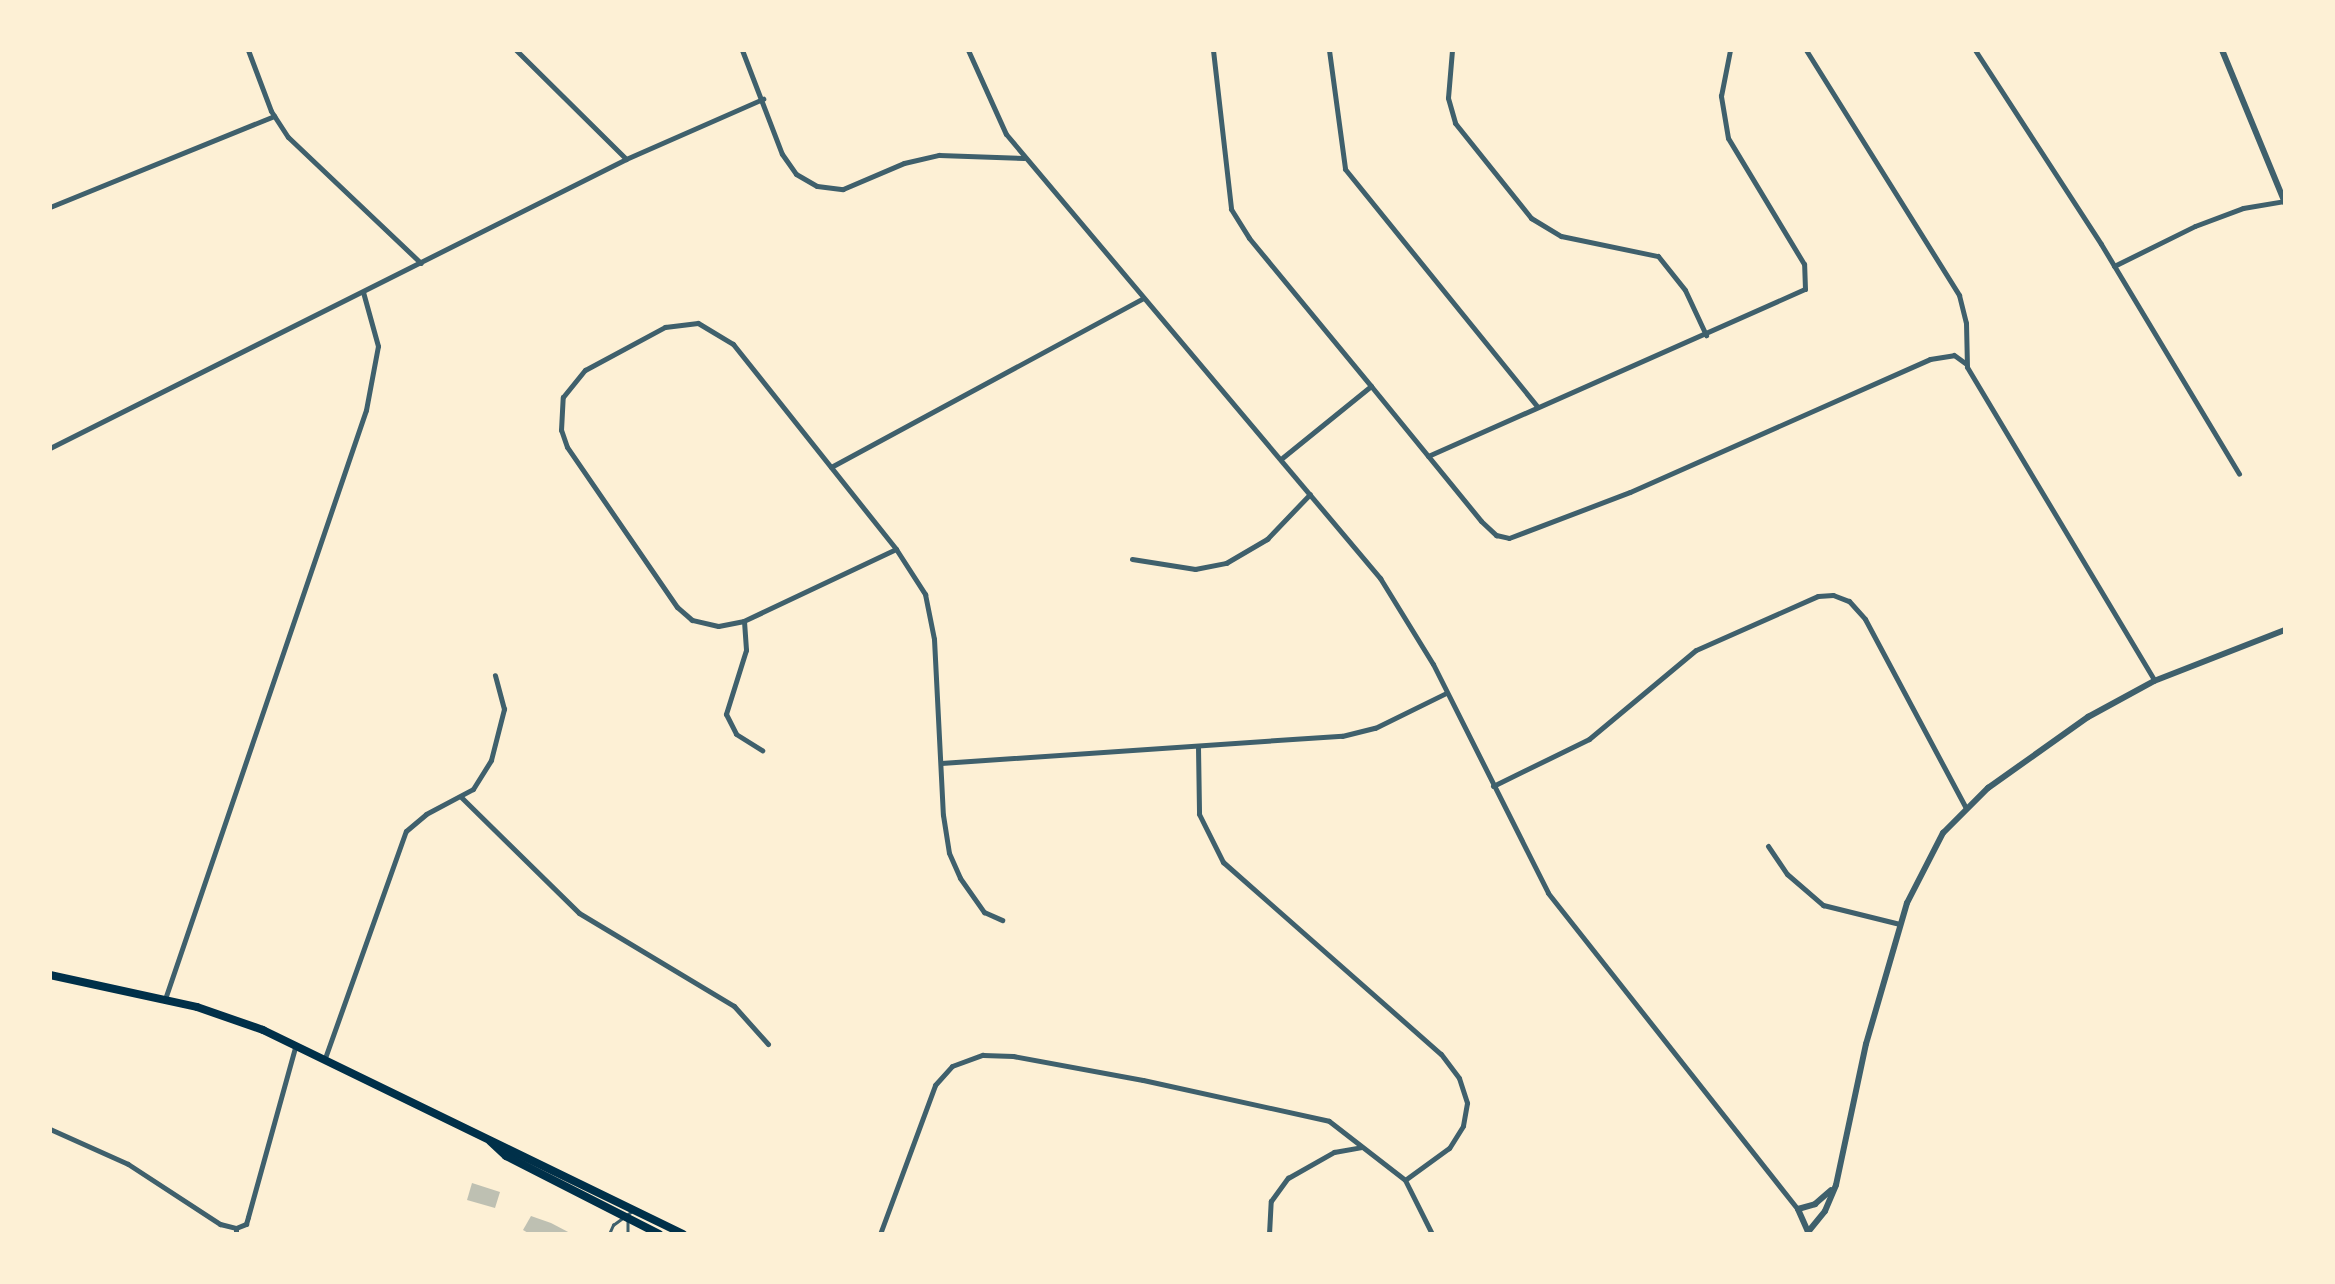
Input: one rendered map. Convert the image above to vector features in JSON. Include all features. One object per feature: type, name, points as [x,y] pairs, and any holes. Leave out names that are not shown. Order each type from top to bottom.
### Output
[{"type":"main road","points":[[50,975],[224,1015],[296,1044],[490,1141],[508,1145],[659,1234]]},
{"type":"main road","points":[[630,1214],[682,1234]]},
{"type":"street","points":[[248,50],[274,116],[298,147],[421,263]]},
{"type":"street","points":[[516,50],[626,160]]},
{"type":"street","points":[[742,50],[789,166],[806,182],[826,189],[850,186],[926,157],[1024,158]]},
{"type":"street","points":[[968,50],[1006,134],[1024,158],[1282,458],[1391,593],[1554,902],[1798,1209],[1808,1233],[1825,1211],[1836,1185],[1866,1044],[1900,924],[1927,857],[1966,808],[2088,717],[2154,681],[2285,630]]},
{"type":"street","points":[[1213,50],[1230,209],[1249,238],[1490,531],[1504,538],[1520,537],[1930,359],[1954,355],[1966,363],[2154,681]]},
{"type":"street","points":[[1328,50],[1344,170],[1538,408]]},
{"type":"street","points":[[1452,50],[1448,98],[1455,124],[1530,218],[1561,236],[1658,256],[1686,290],[1706,335]]},
{"type":"street","points":[[1428,456],[1798,295],[1808,280],[1804,264],[1728,138],[1722,96],[1730,50]]},
{"type":"street","points":[[1806,50],[1959,295],[1966,323],[1966,363]]},
{"type":"street","points":[[1976,50],[2114,266],[2239,474]]},
{"type":"street","points":[[2114,266],[2195,226],[2242,208],[2285,201],[2222,50]]},
{"type":"street","points":[[50,448],[626,160],[762,99]]},
{"type":"street","points":[[50,207],[274,116]]},
{"type":"street","points":[[165,999],[366,410],[378,346],[363,292]]},
{"type":"street","points":[[831,467],[1144,298]]},
{"type":"street","points":[[896,549],[744,621],[707,625],[688,618],[567,447],[561,430],[562,396],[572,382],[610,354],[666,327],[698,323],[734,344],[896,549],[920,583],[932,616],[950,853],[960,878],[984,912],[1002,920]]},
{"type":"street","points":[[1282,458],[1371,386]]},
{"type":"street","points":[[1132,559],[1194,569],[1226,563],[1266,539],[1310,494]]},
{"type":"street","points":[[1492,786],[1589,739],[1696,650],[1818,596],[1833,595],[1849,601],[1865,619],[1966,808]]},
{"type":"street","points":[[744,621],[746,650],[726,714],[736,734],[762,750]]},
{"type":"street","points":[[324,1058],[401,840],[421,817],[462,798],[483,777],[498,736],[504,703],[495,676]]},
{"type":"street","points":[[941,764],[1342,736],[1374,728],[1446,693]]},
{"type":"street","points":[[1198,747],[1199,814],[1223,862],[1440,1054],[1459,1078],[1467,1104],[1462,1126],[1449,1148],[1405,1180]]},
{"type":"street","points":[[462,798],[579,913],[734,1006],[768,1044]]},
{"type":"street","points":[[1768,846],[1787,874],[1823,905],[1900,924]]},
{"type":"street","points":[[50,1128],[128,1164],[236,1231],[246,1224],[296,1044]]},
{"type":"street","points":[[880,1234],[944,1073],[966,1059],[984,1055],[1014,1056],[1297,1110],[1329,1121],[1405,1180],[1432,1234]]},
{"type":"street","points":[[1269,1234],[1271,1201],[1288,1178],[1334,1152],[1365,1146]]},
{"type":"street","points":[[1798,1209],[1815,1204],[1836,1185]]},
{"type":"lane","points":[[609,1234],[612,1225],[630,1214]]},
{"type":"lane","points":[[628,1234],[630,1214]]},
{"type":"building","points":[[472,1183],[500,1192],[495,1208],[467,1200]]},
{"type":"building","points":[[531,1216],[572,1234],[530,1234],[523,1230]]}]
